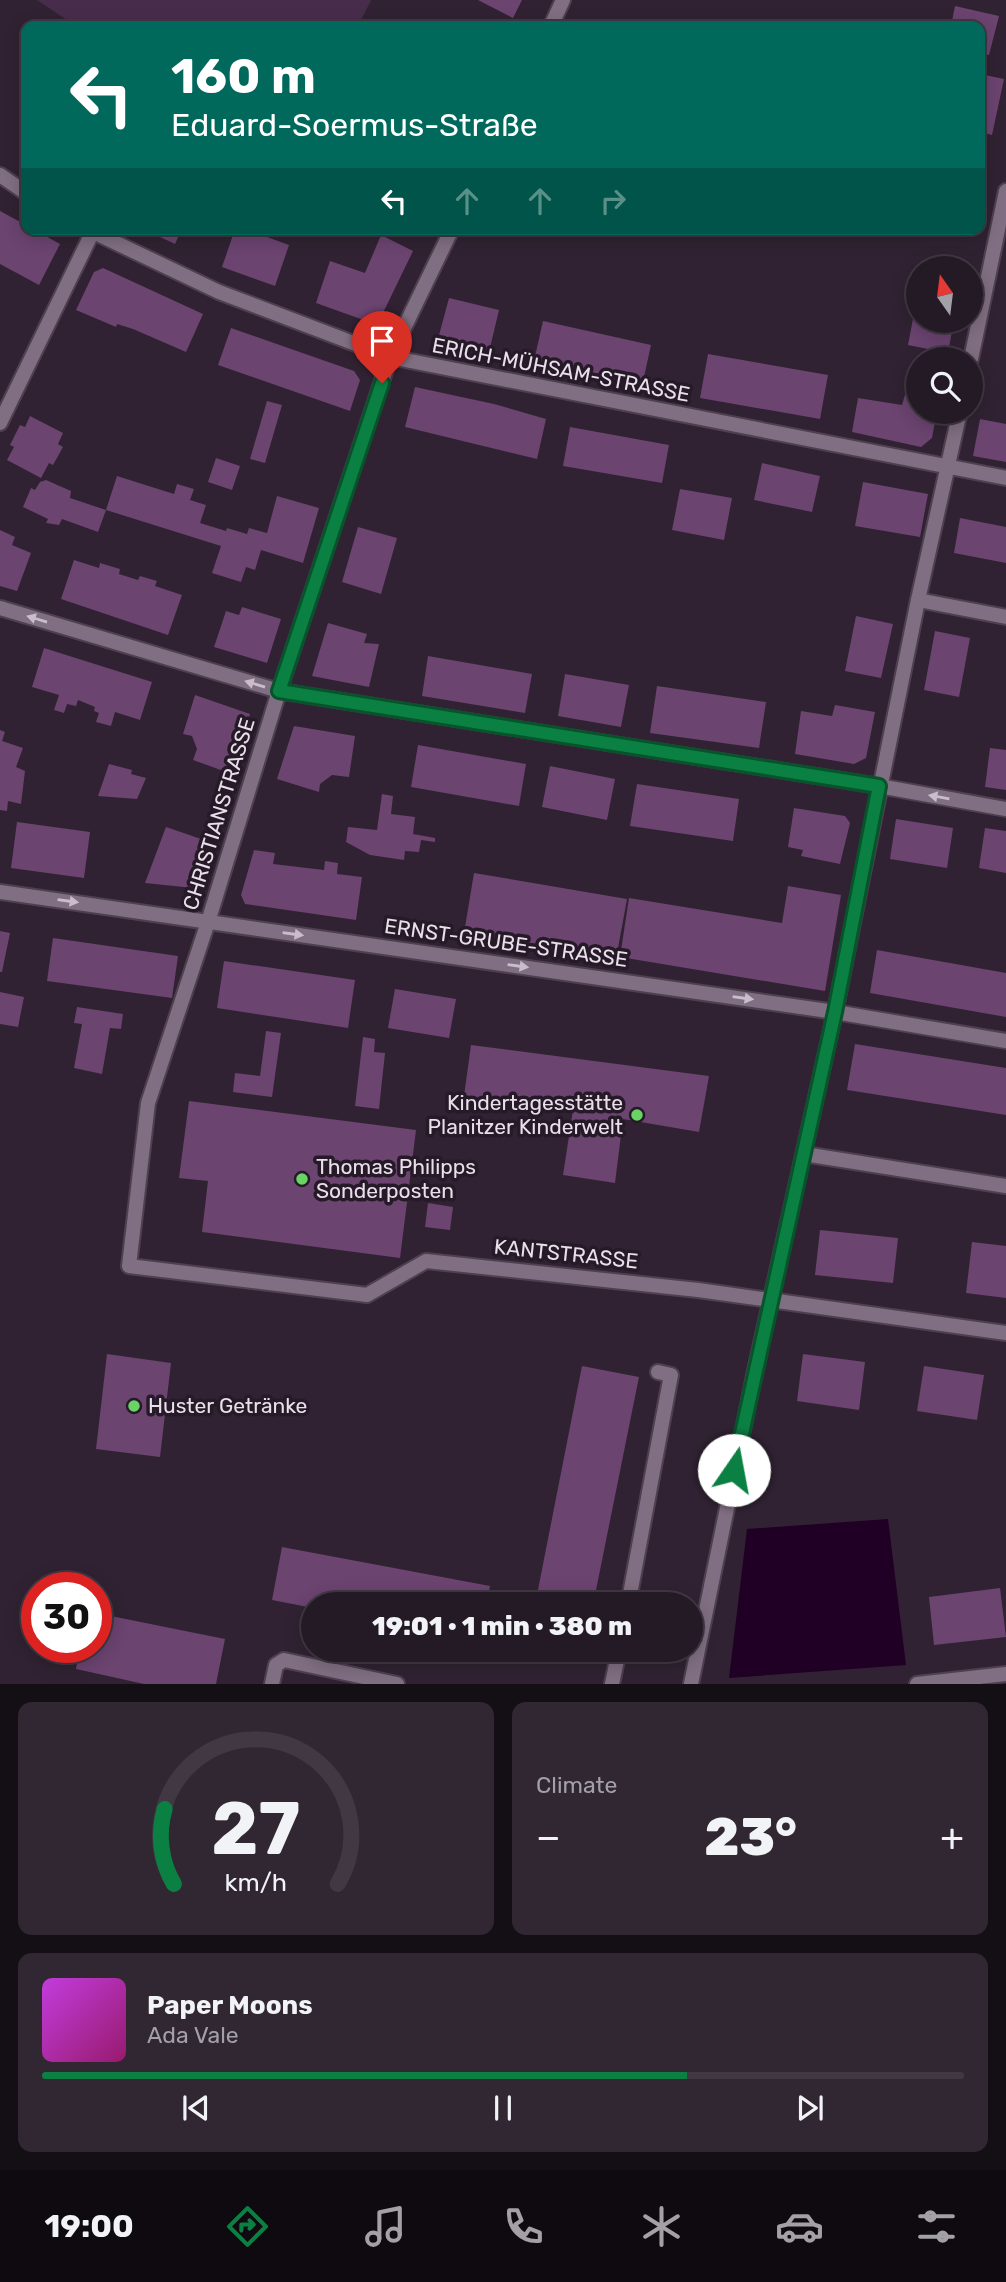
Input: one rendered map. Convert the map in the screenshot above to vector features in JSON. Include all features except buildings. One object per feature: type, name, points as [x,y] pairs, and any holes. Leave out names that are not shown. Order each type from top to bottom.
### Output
[{"type":"street","points":[[553,21],[563,0]]},
{"type":"street","points":[[0,175],[21,190]]},
{"type":"street","points":[[974,347],[1004,214],[1006,191]]},
{"type":"street","points":[[0,423],[89,235]]},
{"type":"street","name":"ERICH-MÜHSAM-STRASSE","points":[[101,235],[219,292],[390,357],[1006,478]]},
{"type":"street","name":"CHRISTIANSTRASSE","points":[[130,1266],[148,1103],[208,922],[279,691],[390,357],[449,235]]},
{"type":"street","points":[[691,1684],[957,424]]},
{"type":"street","points":[[918,600],[1006,617]]},
{"type":"street","points":[[0,608],[279,691],[879,786],[1006,809]]},
{"type":"street","name":"ERNST-GRUBE-STRASSE","points":[[0,892],[835,1012],[1006,1041]]},
{"type":"street","points":[[804,1154],[1006,1185]]},
{"type":"street","name":"KANTSTRASSE","points":[[130,1266],[367,1295],[426,1261],[596,1278],[1006,1333]]},
{"type":"street","points":[[630,1592],[671,1375],[659,1373]]},
{"type":"street","points":[[272,1684],[276,1665],[284,1660],[334,1678],[397,1684]]},
{"type":"street","points":[[612,1684],[617,1662]]},
{"type":"street","points":[[917,1684],[1006,1674]]},
{"type":"shaded area","points":[[37,0],[371,0],[360,21],[68,21]]},
{"type":"shaded area","points":[[888,1519],[906,1665],[729,1678],[747,1529]]},
{"type":"place","name":"Kindertagesstätte Planitzer Kinderwelt","points":[[637,1115]]},
{"type":"place","name":"Thomas Philipps Sonderposten","points":[[302,1179]]},
{"type":"place","name":"Huster Getränke","points":[[134,1406]]},
{"type":"route","points":[[382,383],[279,691],[879,786],[835,1012],[734,1470]]}]
